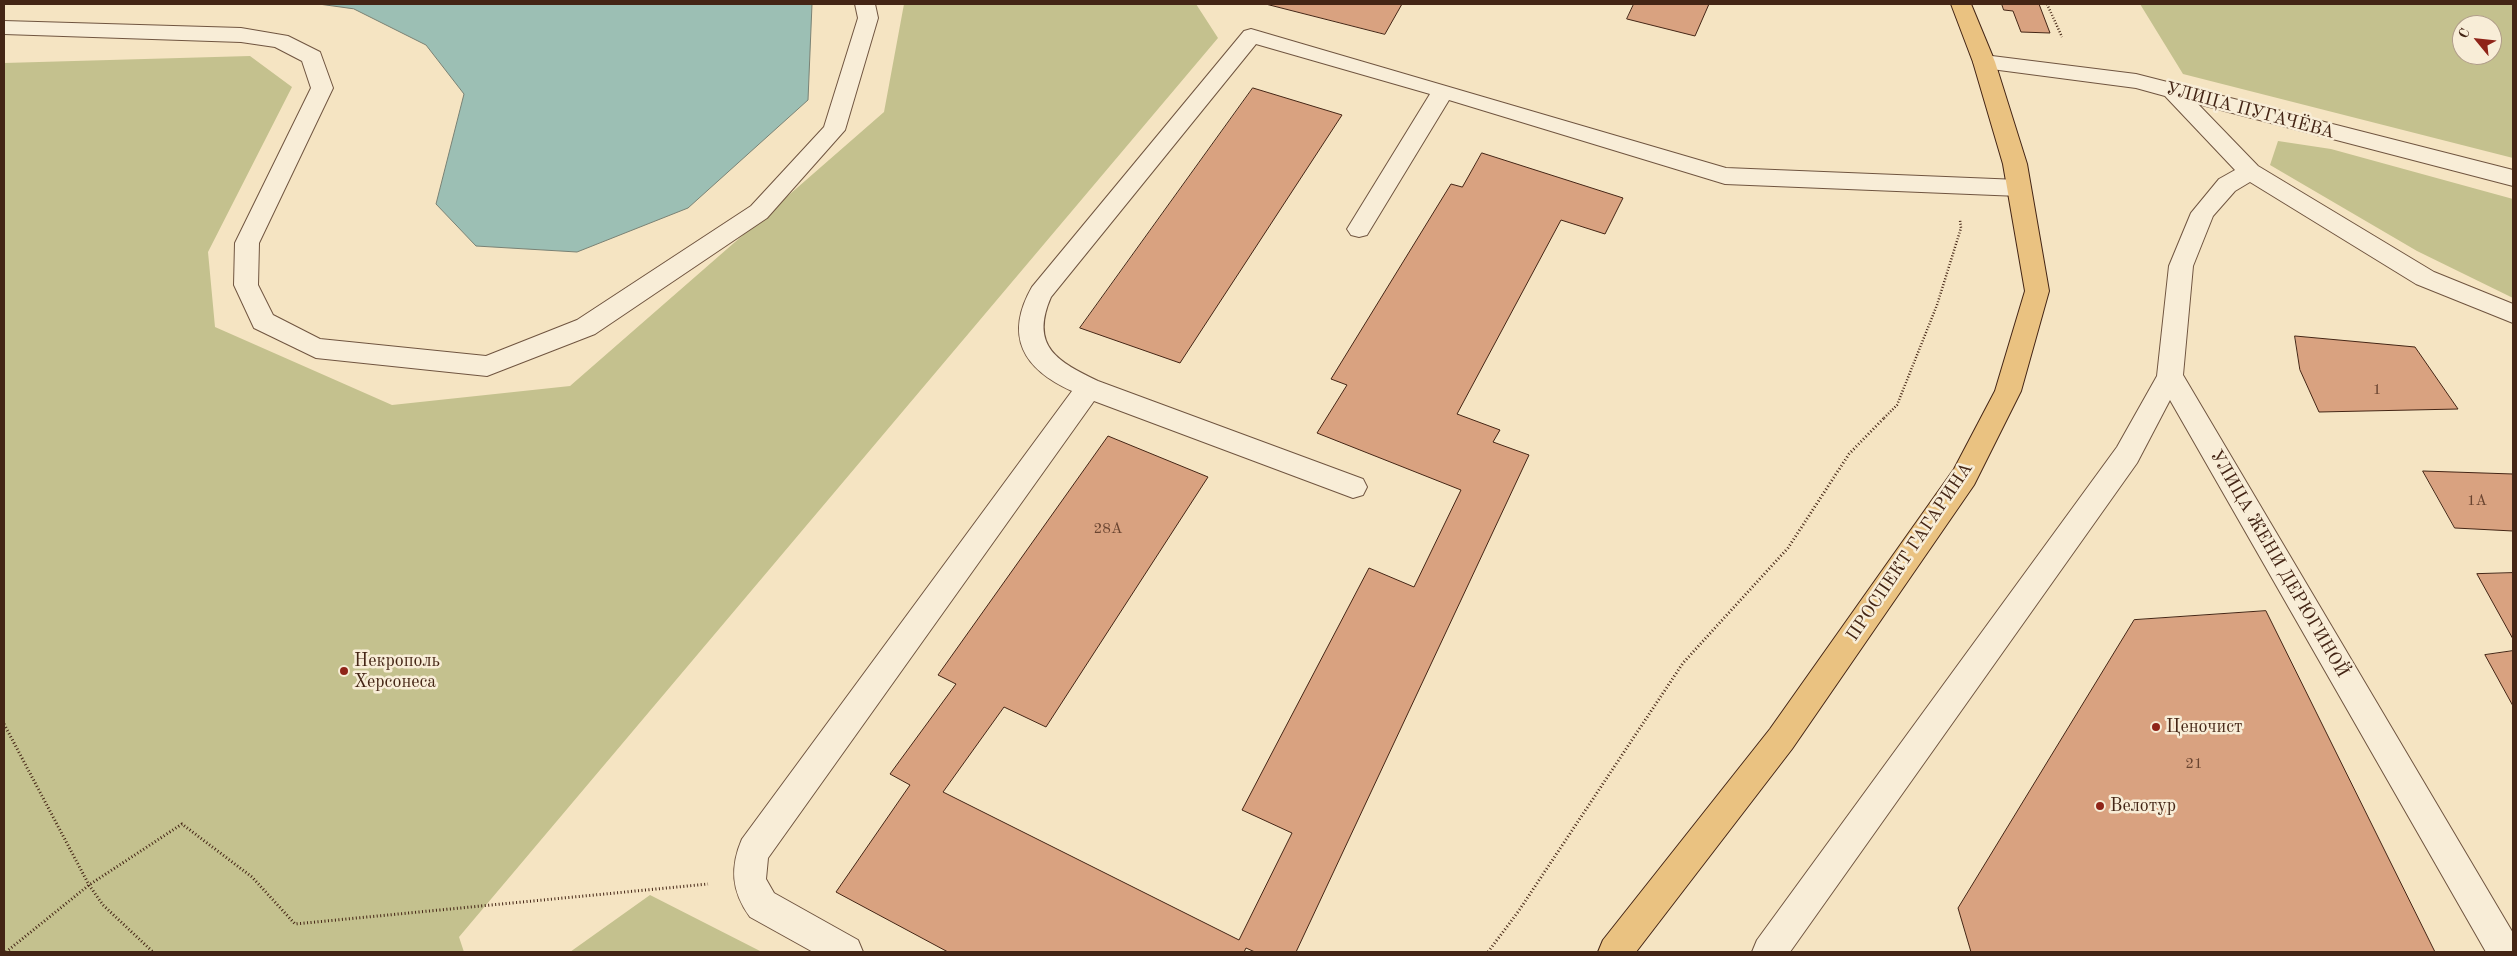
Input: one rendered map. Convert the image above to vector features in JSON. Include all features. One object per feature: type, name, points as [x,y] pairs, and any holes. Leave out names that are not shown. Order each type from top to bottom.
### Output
[{"type":"main road","name":"ПРОСПЕКТ ГАГАРИНА","points":[[1614,952],[1781,739],[1964,477],[2008,391],[2037,290],[2015,164],[1984,62],[1961,4]]},
{"type":"street","points":[[4,28],[241,35],[280,41],[312,57],[322,88],[247,243],[246,286],[263,321],[316,348],[488,366],[586,327],[759,212],[834,130],[868,18],[865,4]]},
{"type":"street","points":[[1353,487],[1089,388],[1051,368],[1037,351],[1030,332],[1032,312],[1041,293],[1251,36],[1443,91],[1725,176],[2019,188]]},
{"type":"street","name":"УЛИЦА ПУГАЧЁВА","points":[[1984,62],[2136,81],[2513,178]]},
{"type":"street","points":[[1359,229],[1443,91]]},
{"type":"street","points":[[2173,91],[2250,172],[2426,278],[2513,314]]},
{"type":"street","points":[[1769,952],[2127,455],[2170,376],[2181,266],[2203,213],[2227,185],[2250,172]]},
{"type":"street","name":"УЛИЦА ЖЕНИ ДЕРЮГИНОЙ","points":[[2170,376],[2505,952]]},
{"type":"street","points":[[846,952],[762,904],[753,894],[749,880],[749,865],[758,843],[1089,388]]},
{"type":"path","points":[[1488,952],[1518,912],[1683,663],[1788,548],[1848,454],[1897,405],[1937,305],[1961,228],[1954,186]]},
{"type":"path","points":[[4,724],[89,885],[103,905],[153,952]]},
{"type":"path","points":[[6,952],[89,885],[182,824],[252,877],[295,924],[749,880]]},
{"type":"shaded area","name":"Некрополь Херсонеса","points":[[904,4],[1196,4],[1218,38],[459,937],[464,952],[4,952],[4,63],[250,56],[292,87],[208,252],[215,327],[392,405],[570,386],[884,112]]},
{"type":"shaded area","points":[[2140,4],[2513,4],[2513,158],[2183,74]]},
{"type":"shaded area","points":[[2278,141],[2331,149],[2513,199],[2513,298],[2417,251],[2270,165]]},
{"type":"shaded area","points":[[650,895],[762,952],[570,952]]},
{"type":"water","points":[[319,4],[812,4],[808,100],[688,208],[577,252],[476,246],[436,204],[464,94],[426,45],[354,9]]},
{"type":"building","points":[[1266,4],[1402,4],[1385,34]]},
{"type":"building","points":[[1634,4],[1709,4],[1695,36],[1627,19]]},
{"type":"building","points":[[2002,4],[2039,4],[2050,33],[2021,32],[2013,11],[2004,10]]},
{"type":"building","points":[[1253,88],[1342,115],[1180,363],[1080,328]]},
{"type":"building","points":[[1482,153],[1623,198],[1605,234],[1561,220],[1457,414],[1500,430],[1493,442],[1529,455],[1296,952],[1255,952],[1246,948],[1244,952],[948,952],[836,892],[910,785],[890,774],[956,684],[938,675],[1108,436],[1208,477],[1046,727],[1004,707],[943,792],[1239,940],[1292,833],[1242,810],[1369,568],[1414,587],[1461,490],[1317,433],[1347,385],[1331,379],[1451,184],[1462,187]]},
{"type":"building","points":[[2295,336],[2415,347],[2458,409],[2319,412],[2300,370]]},
{"type":"building","points":[[2423,471],[2513,474],[2513,531],[2455,528]]},
{"type":"building","points":[[2513,573],[2513,639],[2477,574]]},
{"type":"building","points":[[2266,611],[2435,952],[1971,952],[1958,908],[2134,620]]},
{"type":"building","points":[[2513,651],[2513,706],[2485,655]]},
{"type":"place","name":"Некрополь Херсонеса","points":[[344,671]]},
{"type":"place","name":"Ценочист","points":[[2156,727]]},
{"type":"place","name":"Велотур","points":[[2100,806]]}]
